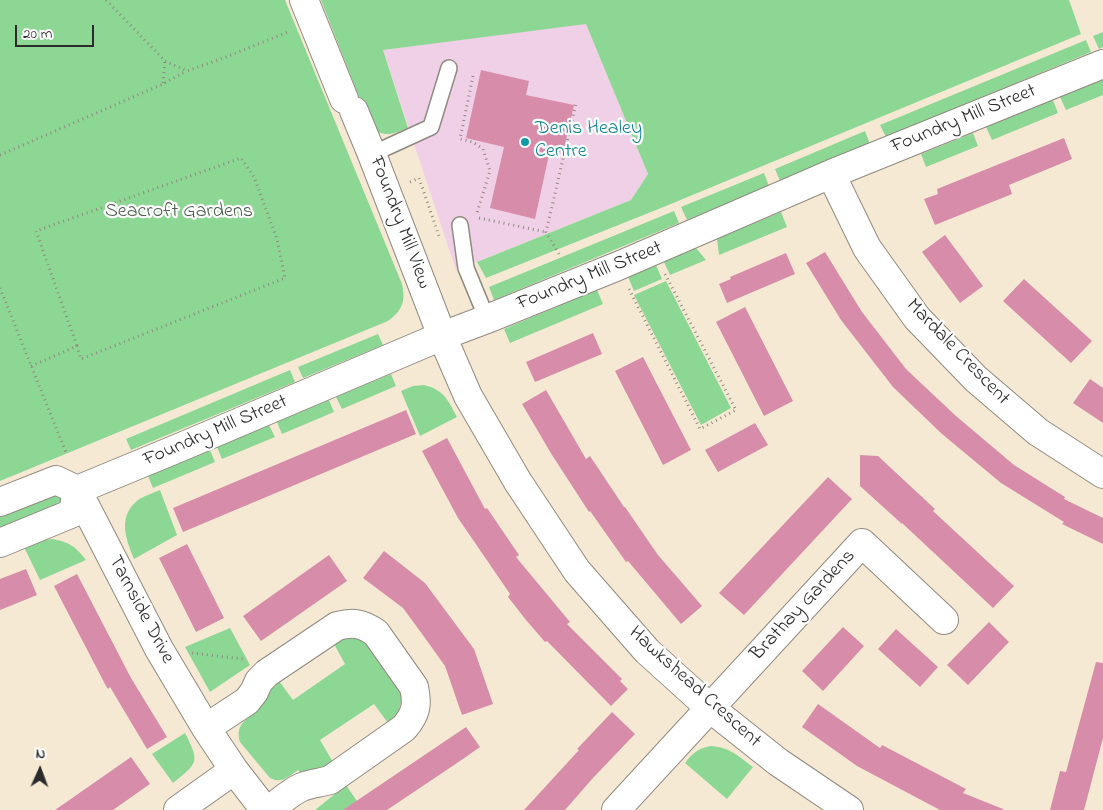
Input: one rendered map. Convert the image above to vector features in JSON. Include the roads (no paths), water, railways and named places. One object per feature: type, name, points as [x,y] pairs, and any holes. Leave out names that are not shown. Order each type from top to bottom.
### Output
[{"type":"street","name":"Foundry Mill View","points":[[308,12],[374,157],[442,336]]},
{"type":"street","name":"Foundry Mill Street","points":[[77,490],[181,448],[442,336],[654,251],[831,174],[1103,64]]},
{"type":"street","name":"Mardale Crescent","points":[[831,174],[867,248],[917,318],[976,379],[1038,432],[1103,474]]},
{"type":"street","name":"Hawkshead Crescent","points":[[442,336],[468,396],[518,482],[577,571],[647,651],[710,708],[778,762],[849,810]]},
{"type":"street","points":[[0,502],[56,480],[77,490],[73,512],[0,543]]},
{"type":"street","name":"Tarnside Drive","points":[[77,490],[159,649],[206,728],[234,770],[265,810]]},
{"type":"street","name":"Brathay Gardens","points":[[710,708],[862,543],[944,620]]},
{"type":"street","points":[[206,728],[247,701],[259,681],[268,673],[337,626],[358,624],[368,627],[376,633],[414,687],[416,709],[412,719],[404,728],[341,773],[330,780],[300,788],[269,810]]},
{"type":"street","points":[[616,810],[710,708]]},
{"type":"street","points":[[178,810],[234,770]]},
{"type":"lane","points":[[374,157],[382,149],[431,128],[449,68]]},
{"type":"lane","points":[[460,225],[466,268],[487,319]]},
{"type":"place","name":"Denis Healey Centre","points":[[525,142]]},
{"type":"park label","name":"Seacroft Gardens","points":[[179,213]]}]
